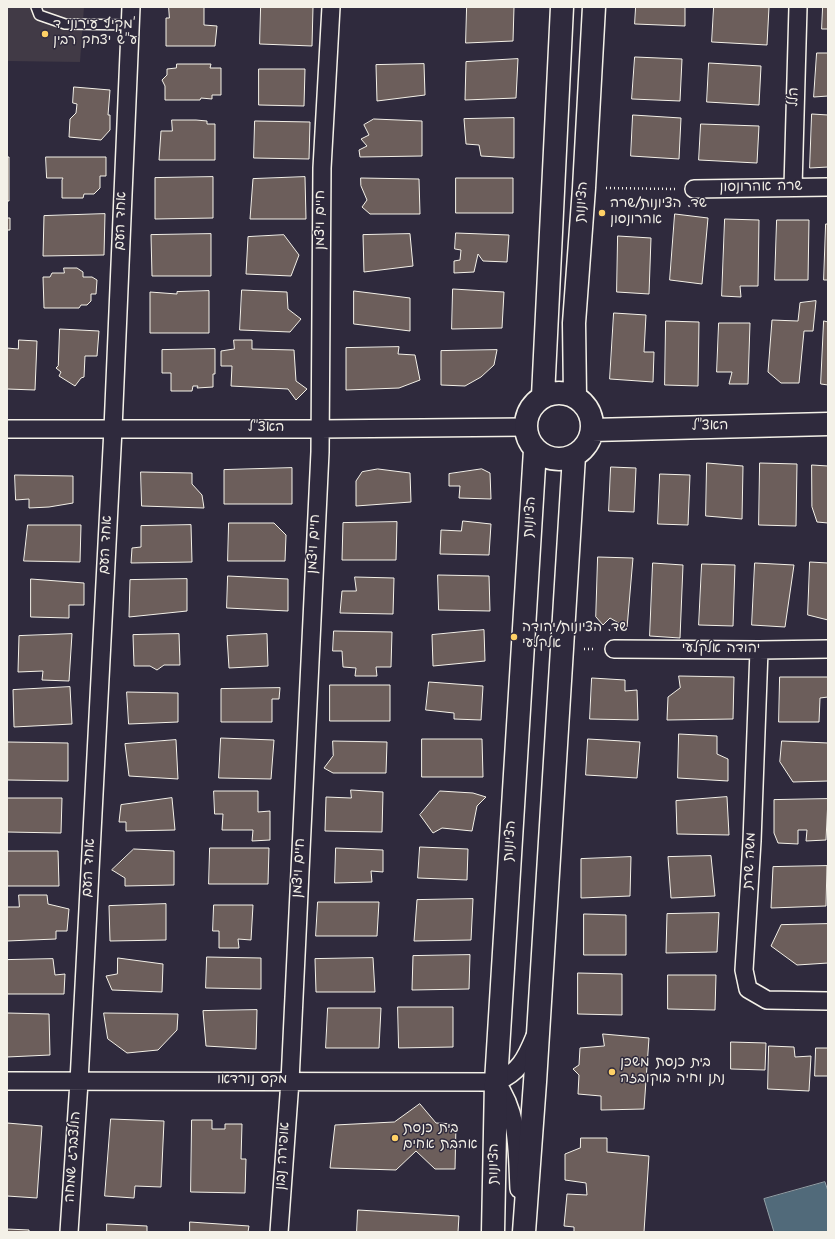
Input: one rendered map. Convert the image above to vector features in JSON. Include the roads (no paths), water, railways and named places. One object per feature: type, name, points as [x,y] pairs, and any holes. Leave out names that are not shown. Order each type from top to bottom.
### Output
[{"type":"street","name":"אחד העם","points":[[79,1082],[113,429],[131,7]]},
{"type":"street","name":"חיים ויצמן","points":[[290,1081],[320,429],[322,168],[331,7]]},
{"type":"street","points":[[543,396],[562,7]]},
{"type":"street","name":"הציונות","points":[[575,396],[574,323],[584,188],[594,7]]},
{"type":"street","name":"הלל","points":[[793,188],[798,7]]},
{"type":"street","name":"שרה אהרונסון","points":[[694,189],[828,187]]},
{"type":"street","points":[[553,393],[564,393],[575,396],[583,402],[589,410],[592,430],[589,440],[583,449],[574,456],[564,459],[554,459],[544,456],[535,450],[530,443],[525,427],[530,409],[543,396],[553,393]]},
{"type":"street","name":"האצ\"ל","points":[[592,430],[828,424]]},
{"type":"street","name":"האצ\"ל","points":[[7,429],[320,429],[525,427]]},
{"type":"street","name":"הציונות","points":[[493,1232],[496,1082],[535,450]]},
{"type":"street","points":[[523,1232],[539,1027],[574,456]]},
{"type":"street","name":"יהודה אלקלעי","points":[[614,649],[828,649]]},
{"type":"street","name":"משה שרת","points":[[759,650],[752,840],[744,970],[748,989],[767,1000],[828,1001]]},
{"type":"street","name":"מקס נורדאו","points":[[7,1081],[496,1082],[508,1077],[517,1069],[524,1060],[539,1027]]},
{"type":"street","name":"אופירה נבון","points":[[279,1232],[290,1081]]},
{"type":"street","name":"הולצברג שמחה","points":[[69,1232],[79,1082]]},
{"type":"street","points":[[496,1082],[507,1098],[515,1123],[523,1232]]},
{"type":"lane","points":[[36,7],[39,16],[65,24],[131,25]]},
{"type":"water","points":[[825,1182],[828,1191],[828,1232],[774,1232],[764,1199]]},
{"type":"place","name":"מקיף עירוני ד' ע\"ש יצחק רבין","points":[[45,34]]},
{"type":"place","name":"שד. הציונות/שרה אהרונסון","points":[[602,213]]},
{"type":"place","name":"שד. הציונות/יהודה אלקלעי","points":[[514,637]]},
{"type":"place","name":"בית כנסת משכן נתן וחיה בוקובזה","points":[[612,1072]]},
{"type":"place","name":"בית כנסת אהבת אחים","points":[[395,1138]]}]
